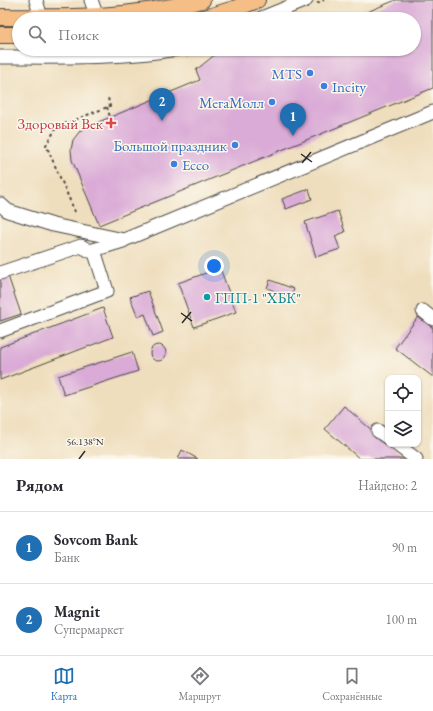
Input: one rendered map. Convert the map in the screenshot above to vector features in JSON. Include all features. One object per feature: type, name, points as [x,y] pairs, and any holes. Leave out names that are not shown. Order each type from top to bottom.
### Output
[{"type":"main road","points":[[143,12],[202,0]]},
{"type":"main road","points":[[224,12],[257,0]]},
{"type":"main road","points":[[0,17],[12,17]]},
{"type":"main road","points":[[0,34],[12,35]]},
{"type":"street","points":[[36,0],[39,12]]},
{"type":"street","points":[[91,0],[95,12]]},
{"type":"street","points":[[276,12],[306,0]]},
{"type":"street","points":[[0,57],[80,58],[107,56]]},
{"type":"street","points":[[0,273],[81,246],[90,251],[124,240],[433,112]]},
{"type":"street","points":[[0,204],[8,211],[53,225],[124,240]]},
{"type":"street","points":[[0,331],[107,291],[94,250]]},
{"type":"street","points":[[400,447],[416,459]]},
{"type":"path","points":[[75,212],[46,145],[57,127],[110,106],[108,98]]},
{"type":"path","points":[[107,107],[110,117]]},
{"type":"building","name":"МегаМолл","points":[[396,0],[433,0],[433,88],[99,225],[72,160],[71,150],[73,140],[80,131],[200,80],[196,70],[213,56],[421,56],[421,12],[367,12]]},
{"type":"building","points":[[309,189],[312,199],[286,209],[282,199]]},
{"type":"building","points":[[338,211],[345,232],[335,236],[340,249],[316,257],[305,222]]},
{"type":"building","name":"ГПП-1 \"ХБК\"","points":[[220,268],[236,312],[194,327],[178,283]]},
{"type":"building","points":[[8,276],[21,314],[0,321],[0,279]]},
{"type":"building","points":[[270,280],[294,289],[291,297],[267,288]]},
{"type":"building","points":[[148,291],[163,332],[153,336],[145,314],[138,317],[130,297]]},
{"type":"building","points":[[103,308],[113,337],[0,380],[0,347]]},
{"type":"building","points":[[418,317],[433,328],[433,377],[395,348]]},
{"type":"building","points":[[155,345],[161,345],[166,350],[164,359],[161,361],[155,361],[150,356],[150,350]]},
{"type":"building","points":[[132,352],[138,371],[64,395],[58,376]]},
{"type":"building","points":[[344,406],[385,442],[385,447],[391,447],[405,459],[360,459],[325,429]]},
{"type":"building","points":[[182,450],[198,459],[178,459]]},
{"type":"place","name":"MTS","points":[[310,73]]},
{"type":"place","name":"Incity","points":[[324,86]]},
{"type":"place","name":"МегаМолл","points":[[272,102]]},
{"type":"place","name":"Magnit","points":[[162,121]]},
{"type":"place","name":"Здоровый Век","points":[[111,123]]},
{"type":"place","name":"Sovcom Bank","points":[[293,136]]},
{"type":"place","name":"Большой праздник","points":[[235,145]]},
{"type":"place","name":"Ecco","points":[[174,164]]},
{"type":"place","name":"ГПП-1 \"ХБК\"","points":[[207,297]]}]
